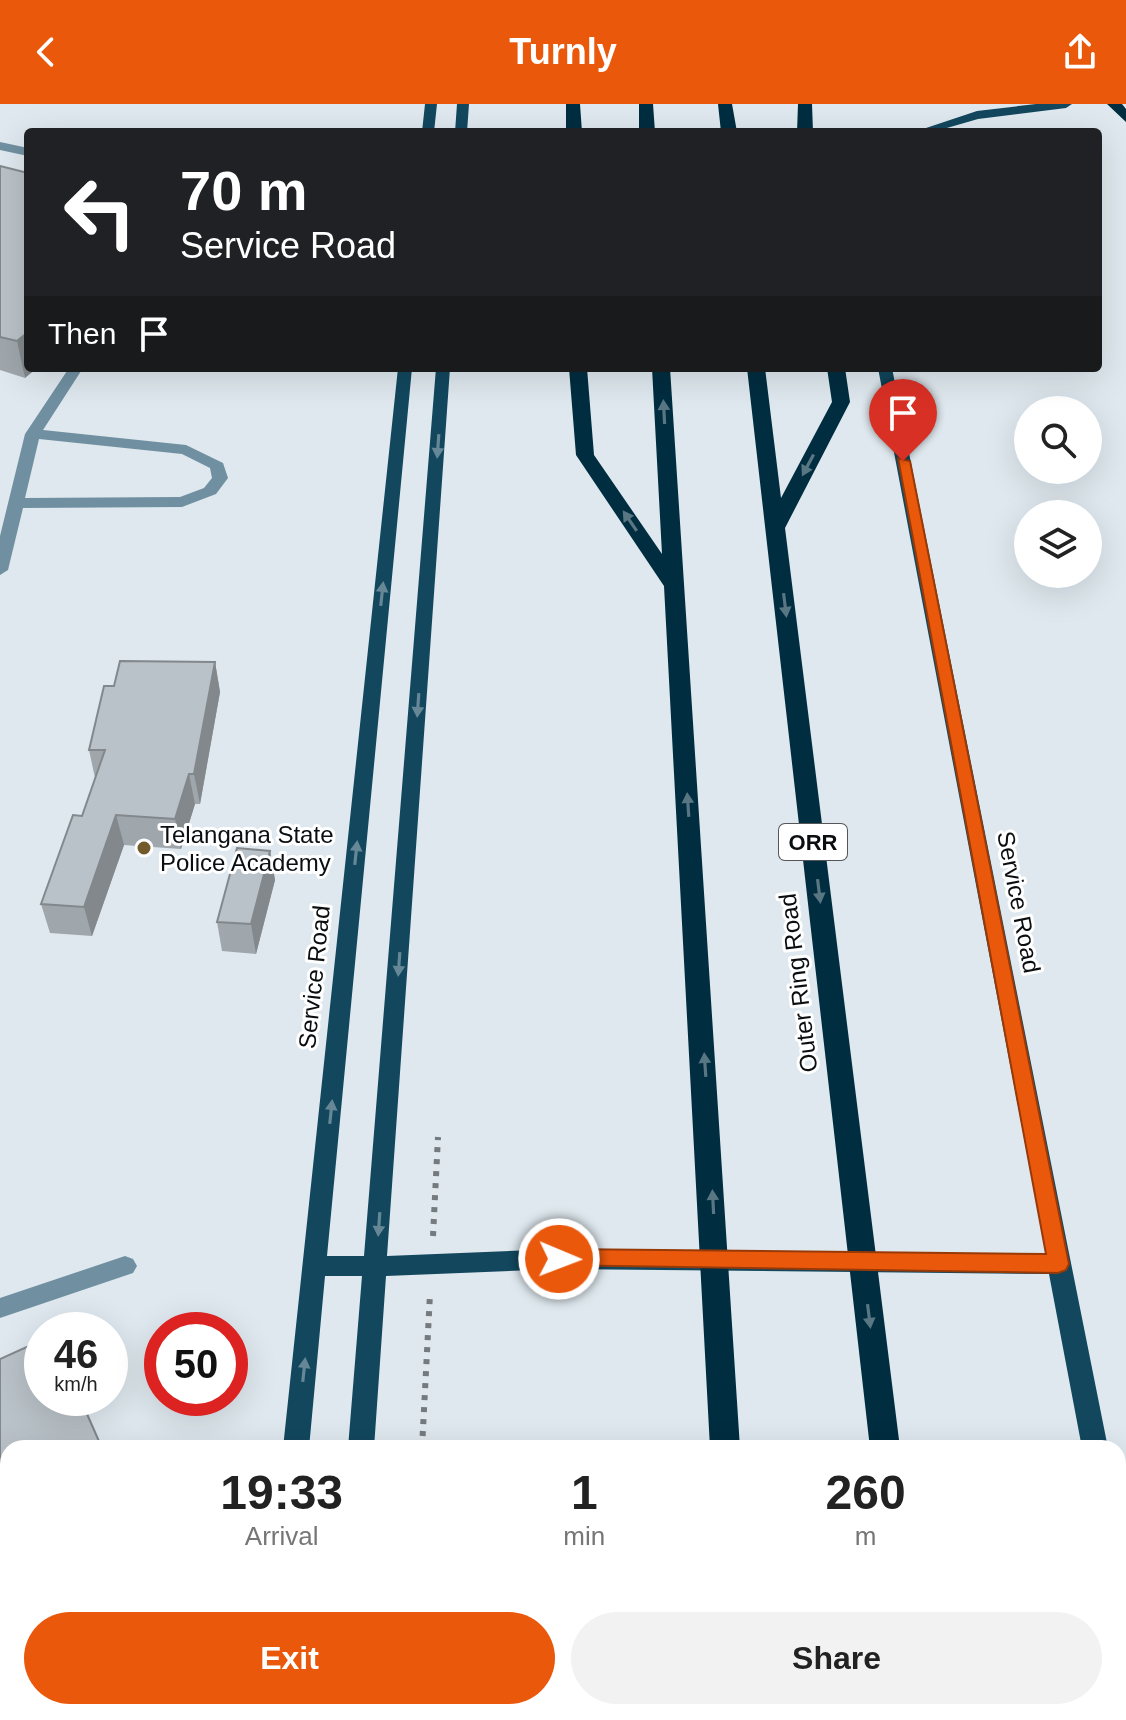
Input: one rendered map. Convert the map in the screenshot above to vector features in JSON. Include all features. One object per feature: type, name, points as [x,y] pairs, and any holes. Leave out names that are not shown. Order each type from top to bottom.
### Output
[{"type":"highway","points":[[573,104],[574,128]]},
{"type":"highway","points":[[646,104],[647,128]]},
{"type":"highway","points":[[725,104],[728,128]]},
{"type":"highway","points":[[805,104],[805,128]]},
{"type":"highway","points":[[1114,104],[1126,118]]},
{"type":"highway","points":[[578,372],[585,455],[674,586]]},
{"type":"highway","points":[[661,372],[710,1143],[725,1440]]},
{"type":"highway","name":"Outer Ring Road","points":[[756,372],[884,1440]]},
{"type":"highway","points":[[775,528],[841,402],[837,372]]},
{"type":"main road","points":[[428,128],[431,104]]},
{"type":"main road","points":[[461,128],[463,104]]},
{"type":"main road","points":[[933,128],[977,115],[1066,104]]},
{"type":"main road","name":"Service Road","points":[[297,1440],[405,372]]},
{"type":"main road","points":[[362,1440],[443,372]]},
{"type":"main road","name":"Service Road","points":[[886,372],[1093,1440]]},
{"type":"main road","points":[[315,1266],[376,1267],[559,1259],[1058,1264]]},
{"type":"lane","points":[[0,146],[24,151]]},
{"type":"lane","points":[[0,570],[33,434],[73,372]]},
{"type":"lane","points":[[14,503],[182,502],[210,491],[220,478],[217,466],[186,450],[33,434]]},
{"type":"lane","points":[[0,1308],[125,1266]]},
{"type":"building","points":[[0,166],[24,172],[24,335],[17,341],[0,337]]},
{"type":"building","points":[[120,661],[215,662],[194,774],[189,774],[175,819],[116,815],[84,907],[41,904],[73,815],[82,816],[105,750],[89,750],[104,686],[114,686]]},
{"type":"building","points":[[237,848],[270,851],[251,924],[217,922]]},
{"type":"building","points":[[24,1348],[24,1416],[88,1416],[98,1440],[0,1440],[0,1359]]},
{"type":"place","name":"Telangana State Police Academy","points":[[144,848]]},
{"type":"route","points":[[559,1259],[1058,1264],[903,461]]}]
